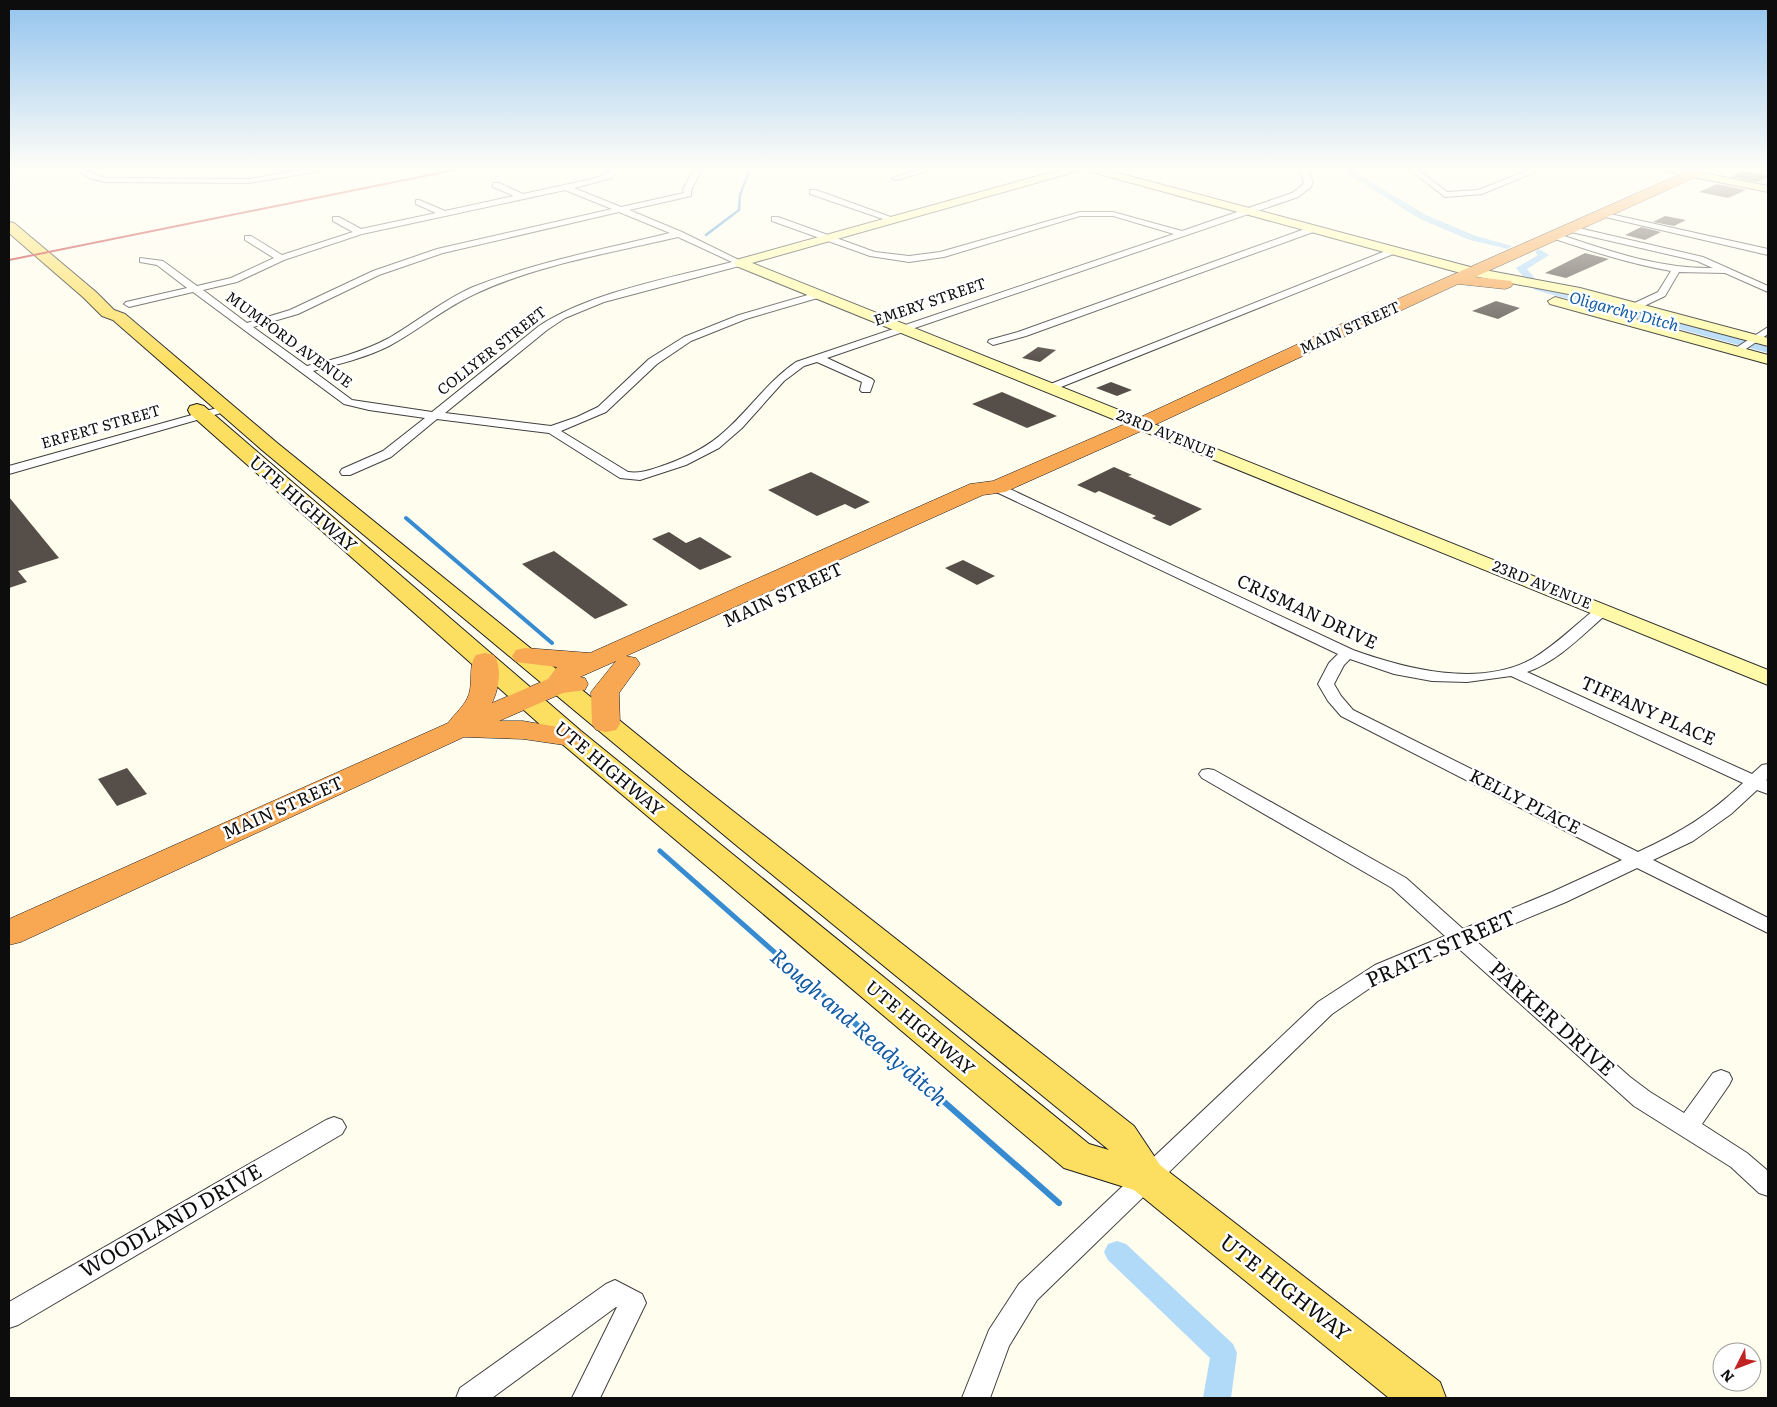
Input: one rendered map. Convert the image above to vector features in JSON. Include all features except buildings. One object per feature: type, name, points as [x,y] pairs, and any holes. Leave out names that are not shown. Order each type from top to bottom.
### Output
[{"type":"highway","name":"MAIN STREET","points":[[558,684],[567,673],[595,660],[978,489],[997,486],[1141,424],[1557,235]]},
{"type":"highway","points":[[1488,266],[1508,282]]},
{"type":"highway","points":[[1464,276],[1508,282]]},
{"type":"highway","name":"MAIN STREET","points":[[9,933],[558,684],[580,684],[788,593],[994,496],[997,486]]},
{"type":"highway","points":[[525,656],[561,660],[595,660]]},
{"type":"highway","points":[[457,729],[484,695],[485,661]]},
{"type":"highway","points":[[606,724],[605,692],[627,664]]},
{"type":"highway","points":[[457,729],[523,730],[571,737]]},
{"type":"main road","name":"UTE HIGHWAY","points":[[19,235],[90,295],[108,313],[119,317],[198,404],[525,656],[810,890],[1121,1137],[1146,1177],[1424,1398]]},
{"type":"main road","name":"UTE HIGHWAY","points":[[108,313],[109,319],[198,404],[571,737],[1076,1157],[1146,1177]]},
{"type":"street","points":[[129,304],[234,280],[281,258],[352,235]]},
{"type":"street","points":[[246,326],[308,306],[348,285],[407,262],[509,235]]},
{"type":"street","points":[[305,370],[344,360],[379,346],[448,303],[503,279],[676,235]]},
{"type":"street","name":"23RD AVENUE","points":[[680,235],[818,295],[1768,678]]},
{"type":"street","points":[[819,235],[873,254],[909,259],[942,255],[1010,235]]},
{"type":"street","name":"COLLYER STREET","points":[[346,472],[387,454],[543,328],[561,316],[601,300],[840,235]]},
{"type":"street","name":"EMERY STREET","points":[[653,473],[686,461],[710,449],[728,436],[786,372],[816,357],[1177,235]]},
{"type":"street","points":[[993,342],[1022,334],[1297,235]]},
{"type":"street","points":[[1335,235],[1393,250],[1464,276]]},
{"type":"street","points":[[1595,235],[1700,259],[1768,289]]},
{"type":"street","points":[[1695,235],[1768,252]]},
{"type":"street","points":[[1554,236],[1619,256],[1677,268],[1700,272],[1724,271]]},
{"type":"street","points":[[248,238],[281,258]]},
{"type":"street","points":[[1700,259],[1732,243]]},
{"type":"street","points":[[1052,388],[1393,250]]},
{"type":"street","name":"MUMFORD AVENUE","points":[[143,260],[160,263],[348,402],[369,407],[552,430],[624,476],[636,479],[653,473]]},
{"type":"street","points":[[1624,312],[1662,294],[1677,268]]},
{"type":"street","points":[[1508,282],[1544,285],[1580,292],[1624,312],[1750,344]]},
{"type":"street","points":[[1508,282],[1559,302],[1624,312],[1750,344],[1768,360]]},
{"type":"street","points":[[552,430],[607,406],[658,357],[685,340],[731,321],[818,295]]},
{"type":"street","points":[[1750,344],[1768,330]]},
{"type":"street","points":[[816,357],[868,381],[866,390]]},
{"type":"street","name":"ERFERT STREET","points":[[9,470],[198,404]]},
{"type":"street","name":"CRISMAN DRIVE","points":[[997,486],[1348,653],[1380,666],[1434,678],[1467,678],[1512,671],[1536,662],[1603,610]]},
{"type":"street","name":"KELLY PLACE","points":[[1348,653],[1337,663],[1326,684],[1334,698],[1348,713],[1768,926]]},
{"type":"street","name":"TIFFANY PLACE","points":[[1512,671],[1764,779]]},
{"type":"street","name":"PARKER DRIVE","points":[[1208,774],[1399,883],[1622,1083],[1738,1160],[1768,1186]]},
{"type":"street","name":"PRATT STREET","points":[[976,1398],[998,1339],[1028,1292],[1146,1177],[1325,1008],[1382,970],[1559,897],[1686,837],[1725,810],[1764,779]]},
{"type":"street","points":[[1688,1127],[1721,1080]]},
{"type":"street","name":"WOODLAND DRIVE","points":[[9,1316],[334,1127]]},
{"type":"street","points":[[470,1398],[615,1292],[633,1303],[586,1398]]},
{"type":"waterway","name":"Oligarchy Ditch","points":[[1465,235],[1508,246]]},
{"type":"waterway","name":"Oligarchy Ditch","points":[[1539,252],[1545,255],[1521,268],[1538,288],[1768,350]]},
{"type":"waterway","name":"Rough and Ready ditch","points":[[406,518],[552,643]]},
{"type":"waterway","name":"Rough and Ready ditch","points":[[660,851],[850,1019]]},
{"type":"waterway","name":"Rough and Ready ditch","points":[[849,1018],[1059,1203]]},
{"type":"waterway","name":"Rough and Ready ditch","points":[[1117,1252],[1224,1353],[1217,1398]]},
{"type":"railway","points":[[9,260],[134,235]]}]
